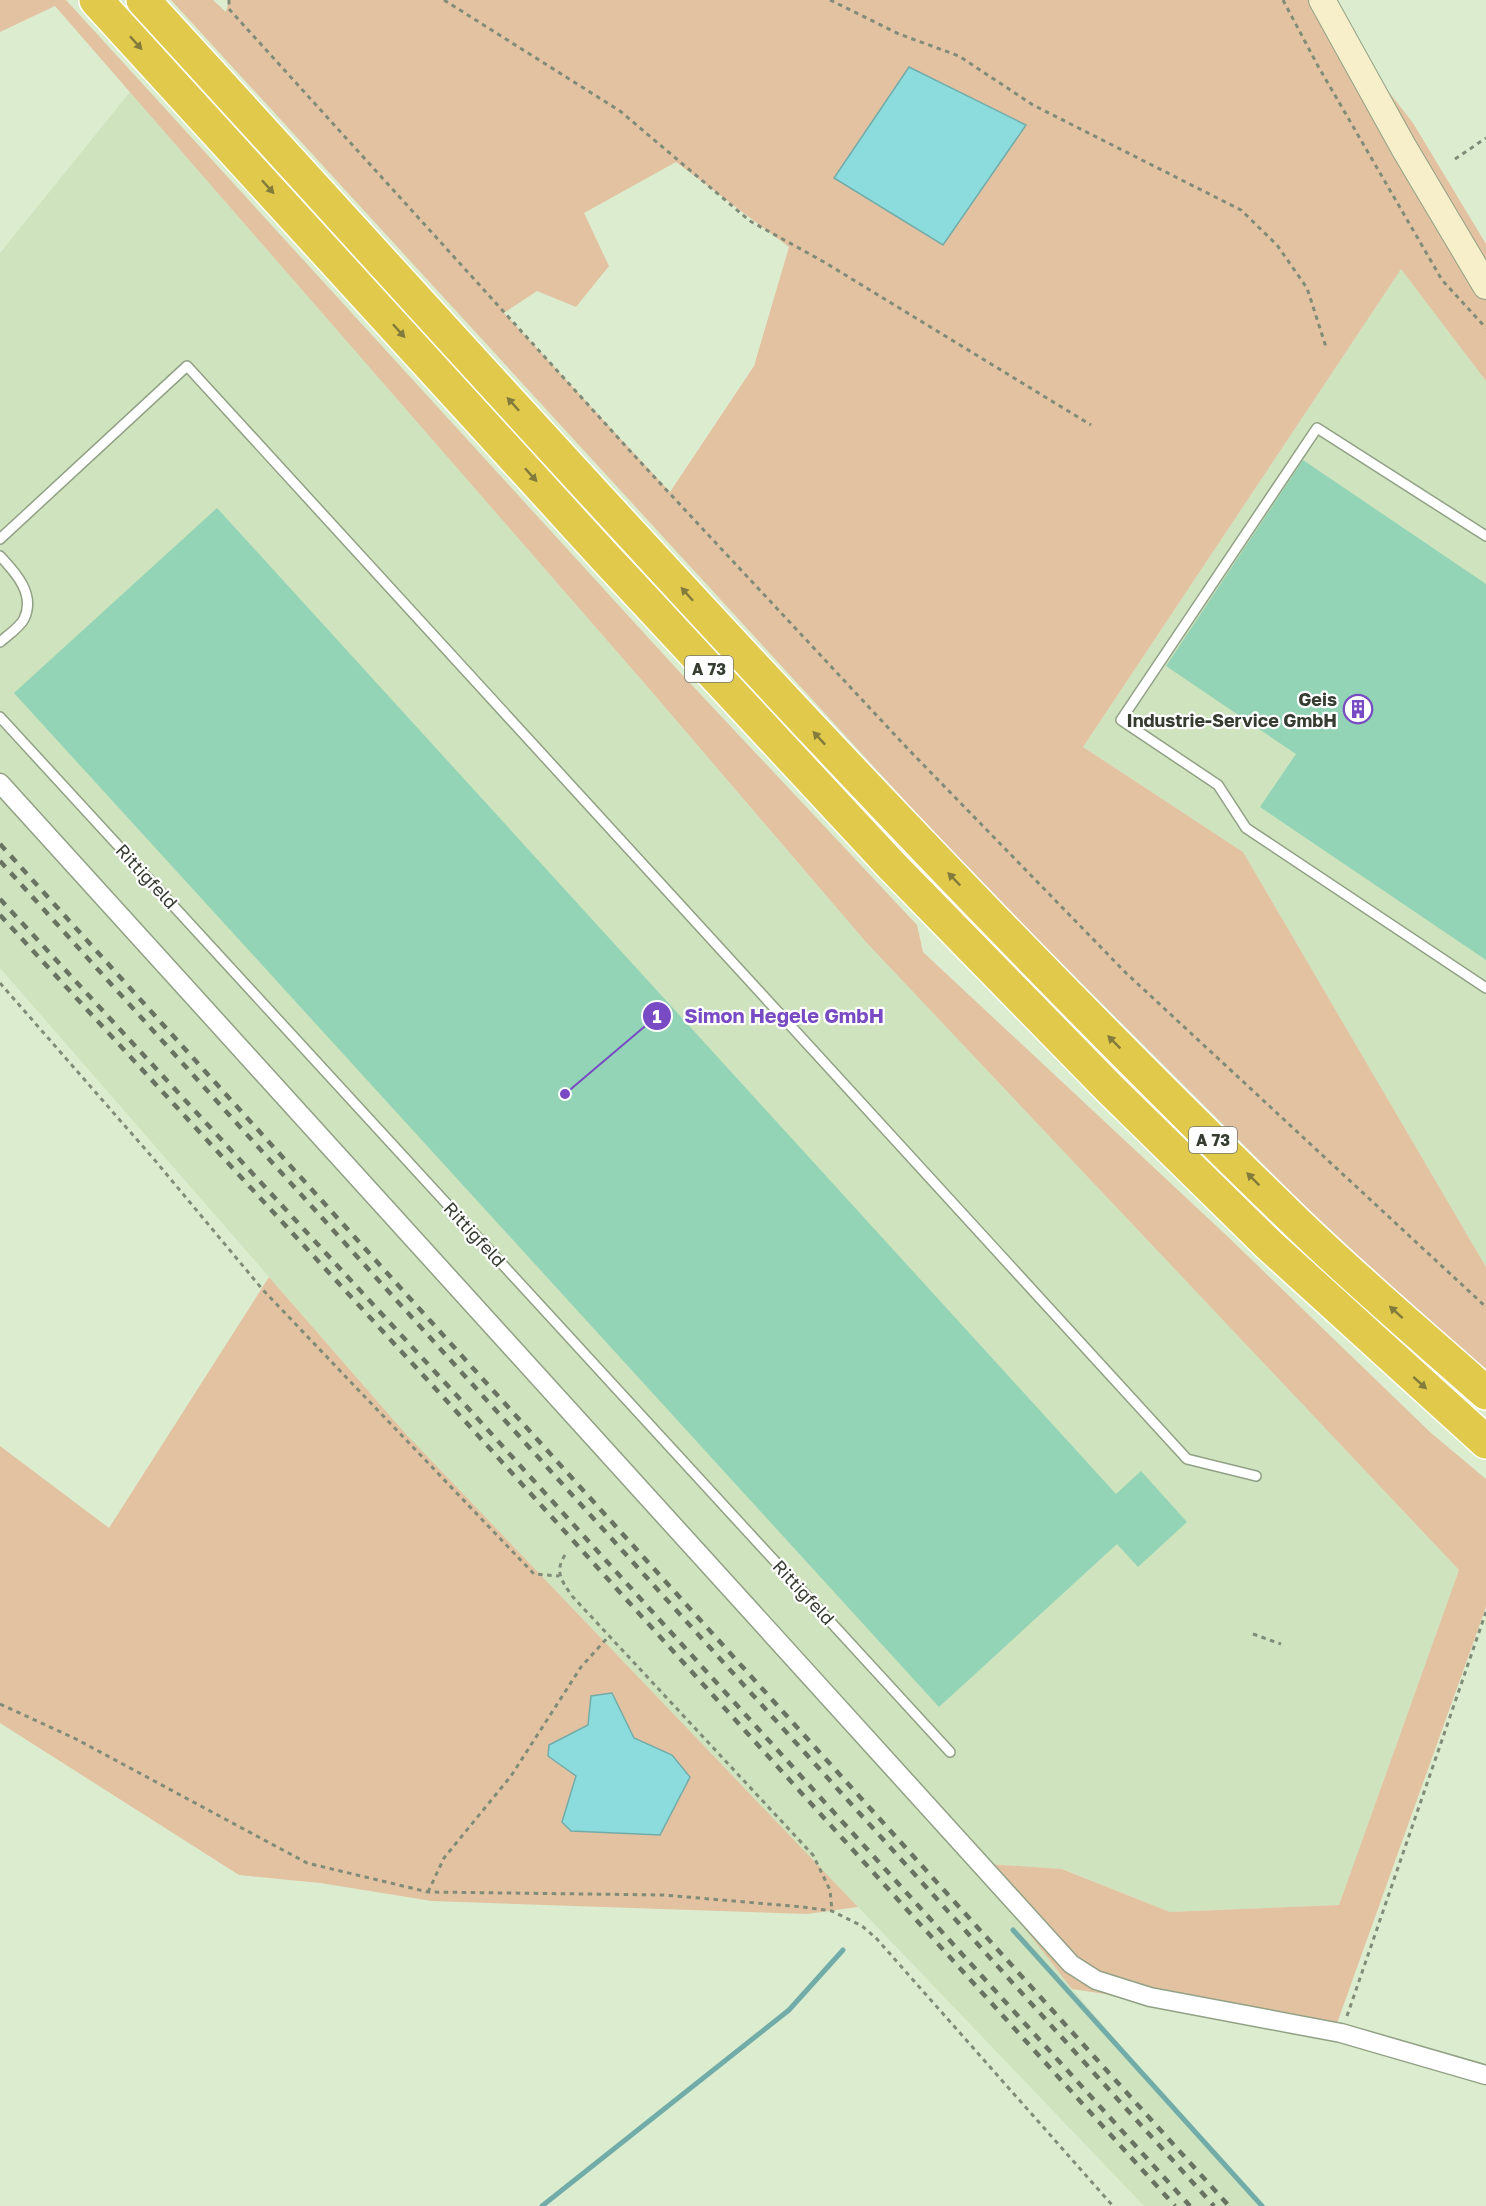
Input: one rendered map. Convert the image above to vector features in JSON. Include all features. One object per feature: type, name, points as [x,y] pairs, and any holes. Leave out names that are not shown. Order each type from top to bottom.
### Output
[{"type":"highway","name":"A 73","points":[[96,0],[602,554],[892,866],[1109,1088],[1268,1244],[1486,1442]]},
{"type":"highway","name":"A 73","points":[[143,0],[773,689],[986,913],[1301,1227],[1486,1393]]},
{"type":"highway","points":[[1439,1351],[1486,1377]]},
{"type":"main road","points":[[1322,0],[1404,148],[1486,286]]},
{"type":"street","points":[[0,783],[1071,1964],[1096,1980],[1150,1997],[1341,2033],[1486,2075]]},
{"type":"lane","points":[[0,539],[187,366],[1187,1459],[1256,1476]]},
{"type":"lane","points":[[1486,536],[1317,428],[1121,720],[1218,785],[1246,828],[1486,988]]},
{"type":"lane","points":[[0,556],[23,582],[26,605],[24,619],[0,642]]},
{"type":"lane","name":"Rittigfeld","points":[[0,717],[950,1752]]},
{"type":"path","points":[[229,0],[229,9],[332,124],[631,452],[908,749],[1126,973],[1486,1306]]},
{"type":"path","points":[[444,0],[620,111],[750,221],[834,268],[1091,426]]},
{"type":"path","points":[[830,0],[899,34],[958,56],[1033,105],[1241,210],[1277,245],[1307,288],[1326,347]]},
{"type":"path","points":[[1283,0],[1318,66],[1442,280],[1486,328]]},
{"type":"path","points":[[1455,159],[1486,138]]},
{"type":"path","points":[[0,983],[153,1158],[271,1298],[534,1574],[559,1576]]},
{"type":"path","points":[[565,1554],[559,1564],[559,1576],[572,1596],[813,1855],[830,1890],[832,1911]]},
{"type":"path","points":[[1341,2033],[1486,1612]]},
{"type":"path","points":[[1253,1634],[1281,1644]]},
{"type":"path","points":[[428,1892],[444,1858],[511,1776],[581,1667],[609,1636]]},
{"type":"path","points":[[0,1704],[76,1739],[307,1863],[428,1892],[664,1895],[832,1911],[862,1926],[876,1938],[1113,2206]]},
{"type":"shaded area","points":[[0,0],[66,0],[675,667],[917,925],[923,952],[1226,1235],[1430,1432],[1486,1479],[1486,1607],[1335,2029],[1072,1989],[974,1863],[1062,1869],[1170,1912],[1339,1905],[1459,1570],[865,941],[652,692],[55,6],[0,32]]},
{"type":"shaded area","points":[[171,0],[213,0],[226,12],[229,0],[1322,0],[1329,15],[1413,123],[1486,244],[1486,381],[1401,269],[1083,747],[1243,852],[1486,1267],[1486,1370],[1468,1358],[1308,1209],[973,875]],"holes":[[[676,162],[789,247],[754,366],[670,492],[504,313],[537,291],[576,307],[609,266],[584,213]]]},
{"type":"shaded area","points":[[130,92],[652,692],[865,941],[1459,1570],[1339,1905],[1170,1912],[1063,1869],[975,1863],[1072,1989],[1258,2206],[1144,2206],[405,1433],[0,968],[0,253]]},
{"type":"shaded area","points":[[1401,268],[1486,381],[1486,1267],[1243,852],[1083,747]]},
{"type":"shaded area","points":[[269,1277],[405,1433],[858,1907],[807,1914],[432,1901],[320,1883],[239,1875],[0,1723],[0,1446],[109,1528]]},
{"type":"water","points":[[909,67],[1026,125],[943,245],[834,178]]},
{"type":"water","points":[[612,1693],[634,1738],[672,1755],[690,1777],[660,1835],[571,1831],[562,1822],[576,1776],[548,1756],[549,1745],[588,1725],[591,1696]]},
{"type":"building","name":"Geis Industrie-Service GmbH","points":[[1303,460],[1486,584],[1486,960],[1260,807],[1296,754],[1166,666]]},
{"type":"building","points":[[217,508],[1116,1494],[1141,1471],[1187,1522],[1138,1567],[1117,1544],[939,1707],[14,693]]},
{"type":"waterway","points":[[1013,1930],[1262,2206]]},
{"type":"waterway","points":[[542,2206],[789,2010],[843,1950]]},
{"type":"railway","points":[[0,844],[1229,2206]]},
{"type":"railway","points":[[0,861],[1214,2206]]},
{"type":"railway","points":[[0,899],[449,1387],[1190,2206]]},
{"type":"railway","points":[[0,915],[445,1399],[1175,2206]]},
{"type":"place","name":"Geis Industrie-Service GmbH","points":[[1358,709]]},
{"type":"place","name":"Simon Hegele GmbH","points":[[565,1094]]}]
